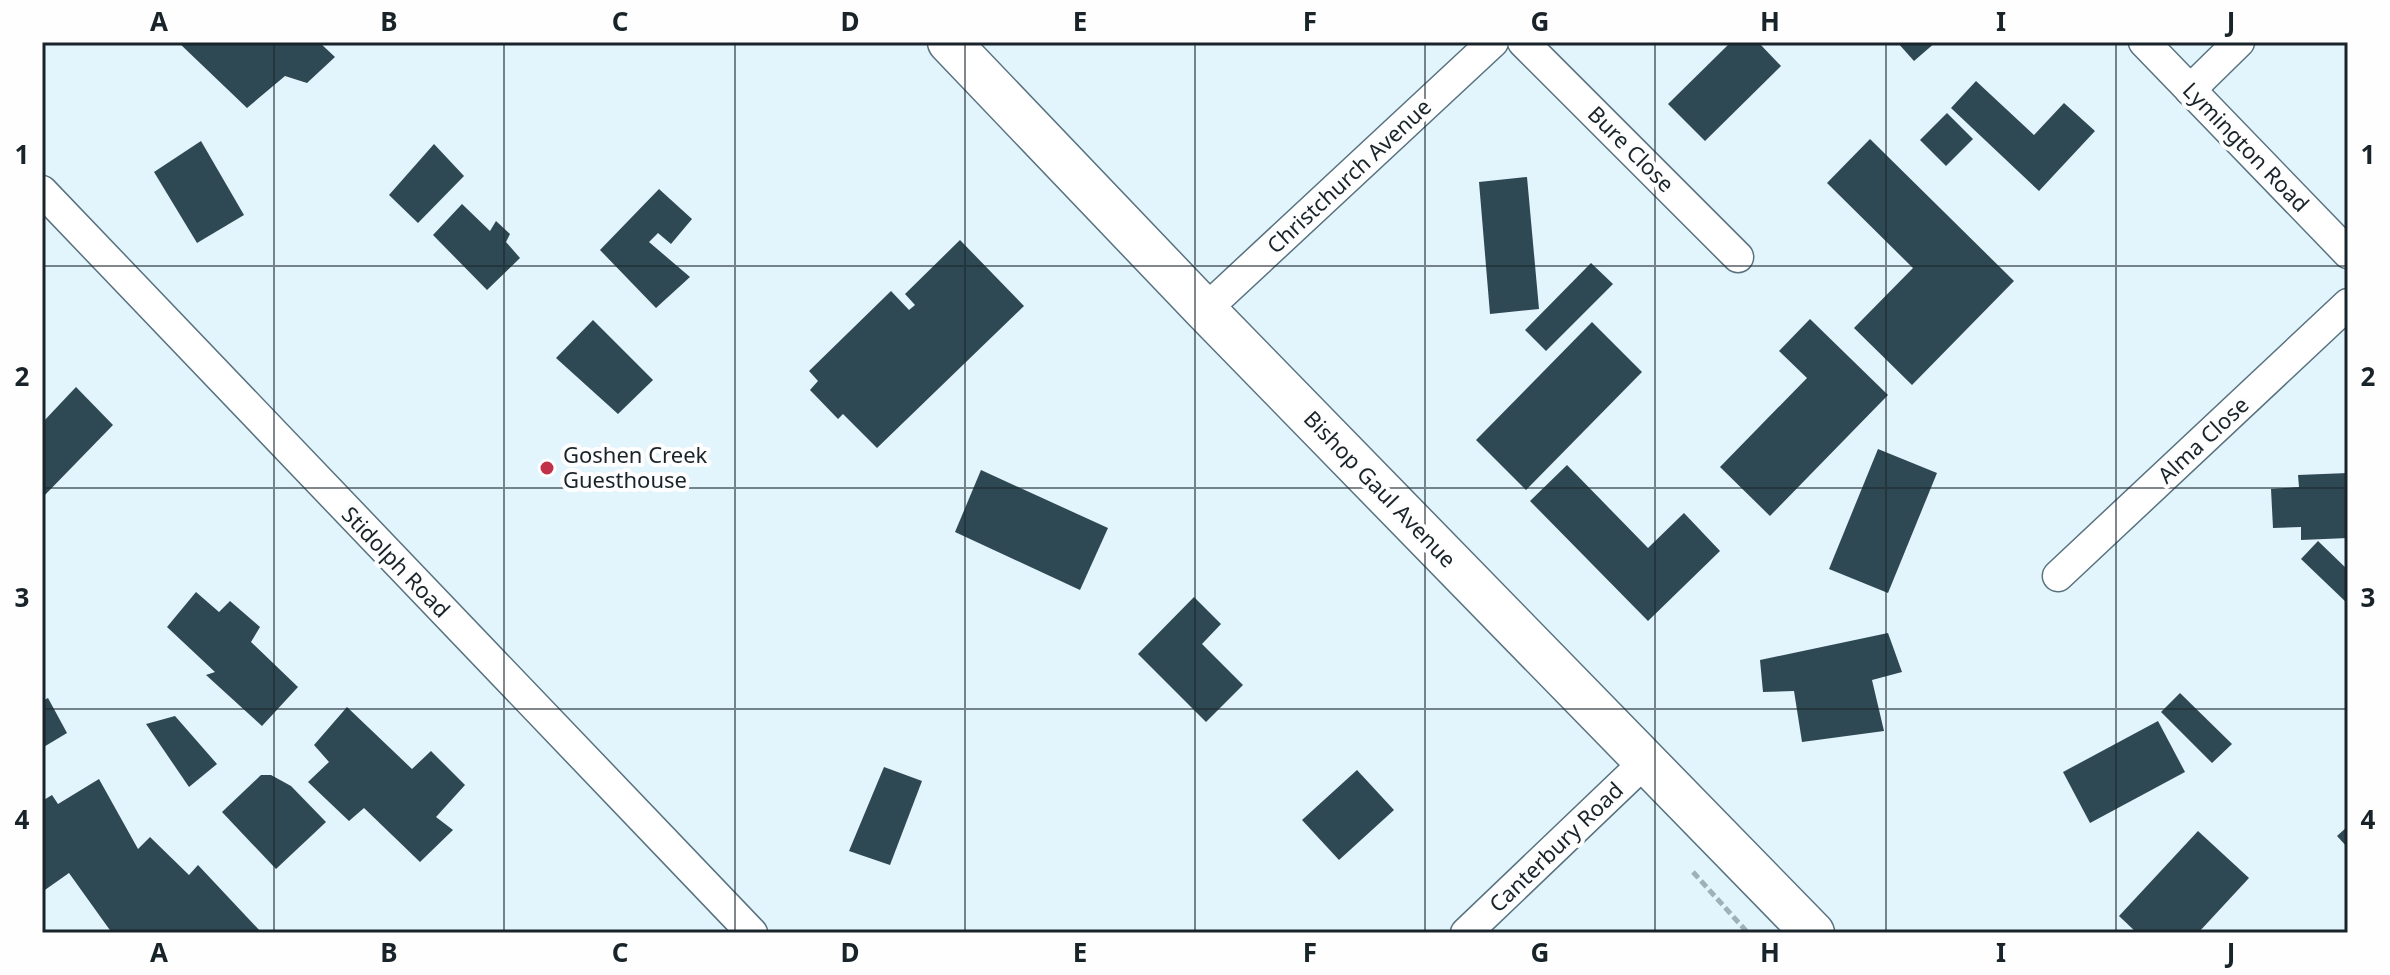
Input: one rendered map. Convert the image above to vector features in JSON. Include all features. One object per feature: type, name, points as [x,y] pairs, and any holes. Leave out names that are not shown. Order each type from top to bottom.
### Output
[{"type":"main road","name":"Bishop Gaul Avenue","points":[[949,42],[1205,310],[1813,933]]},
{"type":"street","name":"Christchurch Avenue","points":[[1205,310],[1493,42]]},
{"type":"street","name":"Bure Close","points":[[1523,42],[1738,257]]},
{"type":"street","name":"Lymington Road","points":[[2144,42],[2348,253]]},
{"type":"street","points":[[2190,90],[2239,42]]},
{"type":"street","name":"Stidolph Road","points":[[42,191],[752,933]]},
{"type":"street","name":"Alma Close","points":[[2058,576],[2348,304]]},
{"type":"street","name":"Canterbury Road","points":[[1466,933],[1646,761]]},
{"type":"building","points":[[178,42],[319,42],[335,57],[307,83],[285,76],[247,108]]},
{"type":"building","points":[[1731,42],[1758,42],[1781,66],[1705,141],[1668,104]]},
{"type":"building","points":[[1897,42],[1936,42],[1914,61]]},
{"type":"building","points":[[1976,81],[2034,135],[2064,103],[2095,131],[2039,191],[1951,108]]},
{"type":"building","points":[[1947,113],[1973,139],[1946,166],[1920,140]]},
{"type":"building","points":[[1870,139],[2014,281],[1912,385],[1854,328],[1913,268],[1827,183]]},
{"type":"building","points":[[201,141],[244,215],[197,243],[154,172]]},
{"type":"building","points":[[434,144],[464,176],[418,223],[389,195]]},
{"type":"building","points":[[1527,177],[1539,309],[1490,314],[1479,182]]},
{"type":"building","points":[[659,189],[692,219],[671,244],[658,233],[649,242],[690,277],[656,308],[600,250]]},
{"type":"building","points":[[462,204],[490,231],[496,221],[510,234],[506,242],[520,258],[487,290],[433,235]]},
{"type":"building","points":[[960,240],[1024,306],[877,448],[843,414],[838,419],[810,390],[818,381],[809,371],[891,291],[909,310],[915,305],[905,294]]},
{"type":"building","points":[[1591,263],[1613,284],[1546,351],[1525,330]]},
{"type":"building","points":[[1810,319],[1888,395],[1770,516],[1720,467],[1807,378],[1779,351]]},
{"type":"building","points":[[593,320],[653,380],[618,414],[556,358]]},
{"type":"building","points":[[1592,322],[1642,372],[1526,490],[1476,440]]},
{"type":"building","points":[[76,387],[113,425],[42,498],[42,423]]},
{"type":"building","points":[[1878,449],[1937,473],[1888,593],[1829,569]]},
{"type":"building","points":[[1567,465],[1648,548],[1684,513],[1720,551],[1648,621],[1530,501]]},
{"type":"building","points":[[981,470],[1108,528],[1080,590],[955,532]]},
{"type":"building","points":[[2348,473],[2348,538],[2301,540],[2301,527],[2273,528],[2271,489],[2299,487],[2298,475]]},
{"type":"building","points":[[2318,541],[2348,570],[2348,604],[2301,559]]},
{"type":"building","points":[[196,592],[219,612],[230,601],[260,627],[251,642],[298,687],[262,726],[206,675],[215,672],[167,627]]},
{"type":"building","points":[[1194,597],[1221,624],[1202,644],[1243,685],[1206,722],[1138,654]]},
{"type":"building","points":[[1888,633],[1902,672],[1872,680],[1884,731],[1802,742],[1794,691],[1763,692],[1760,660]]},
{"type":"building","points":[[2180,693],[2232,744],[2212,763],[2161,712]]},
{"type":"building","points":[[48,698],[67,733],[42,748],[42,701]]},
{"type":"building","points":[[347,707],[412,769],[431,751],[465,785],[436,817],[453,830],[420,862],[364,808],[349,821],[308,782],[329,762],[314,745]]},
{"type":"building","points":[[175,716],[217,764],[189,787],[146,724]]},
{"type":"building","points":[[2158,721],[2185,772],[2090,823],[2063,772]]},
{"type":"building","points":[[884,767],[922,781],[890,865],[849,851]]},
{"type":"building","points":[[1357,770],[1394,810],[1339,860],[1302,820]]},
{"type":"building","points":[[261,775],[271,775],[291,786],[326,822],[276,869],[222,812]]},
{"type":"building","points":[[99,779],[138,849],[150,837],[189,875],[198,865],[262,933],[112,933],[69,873],[42,892],[42,801],[52,795],[58,804]]},
{"type":"building","points":[[2348,826],[2348,848],[2337,836]]},
{"type":"building","points":[[2198,831],[2249,878],[2198,933],[2137,933],[2119,916]]},
{"type":"place","name":"Goshen Creek Guesthouse","points":[[547,468]]}]
